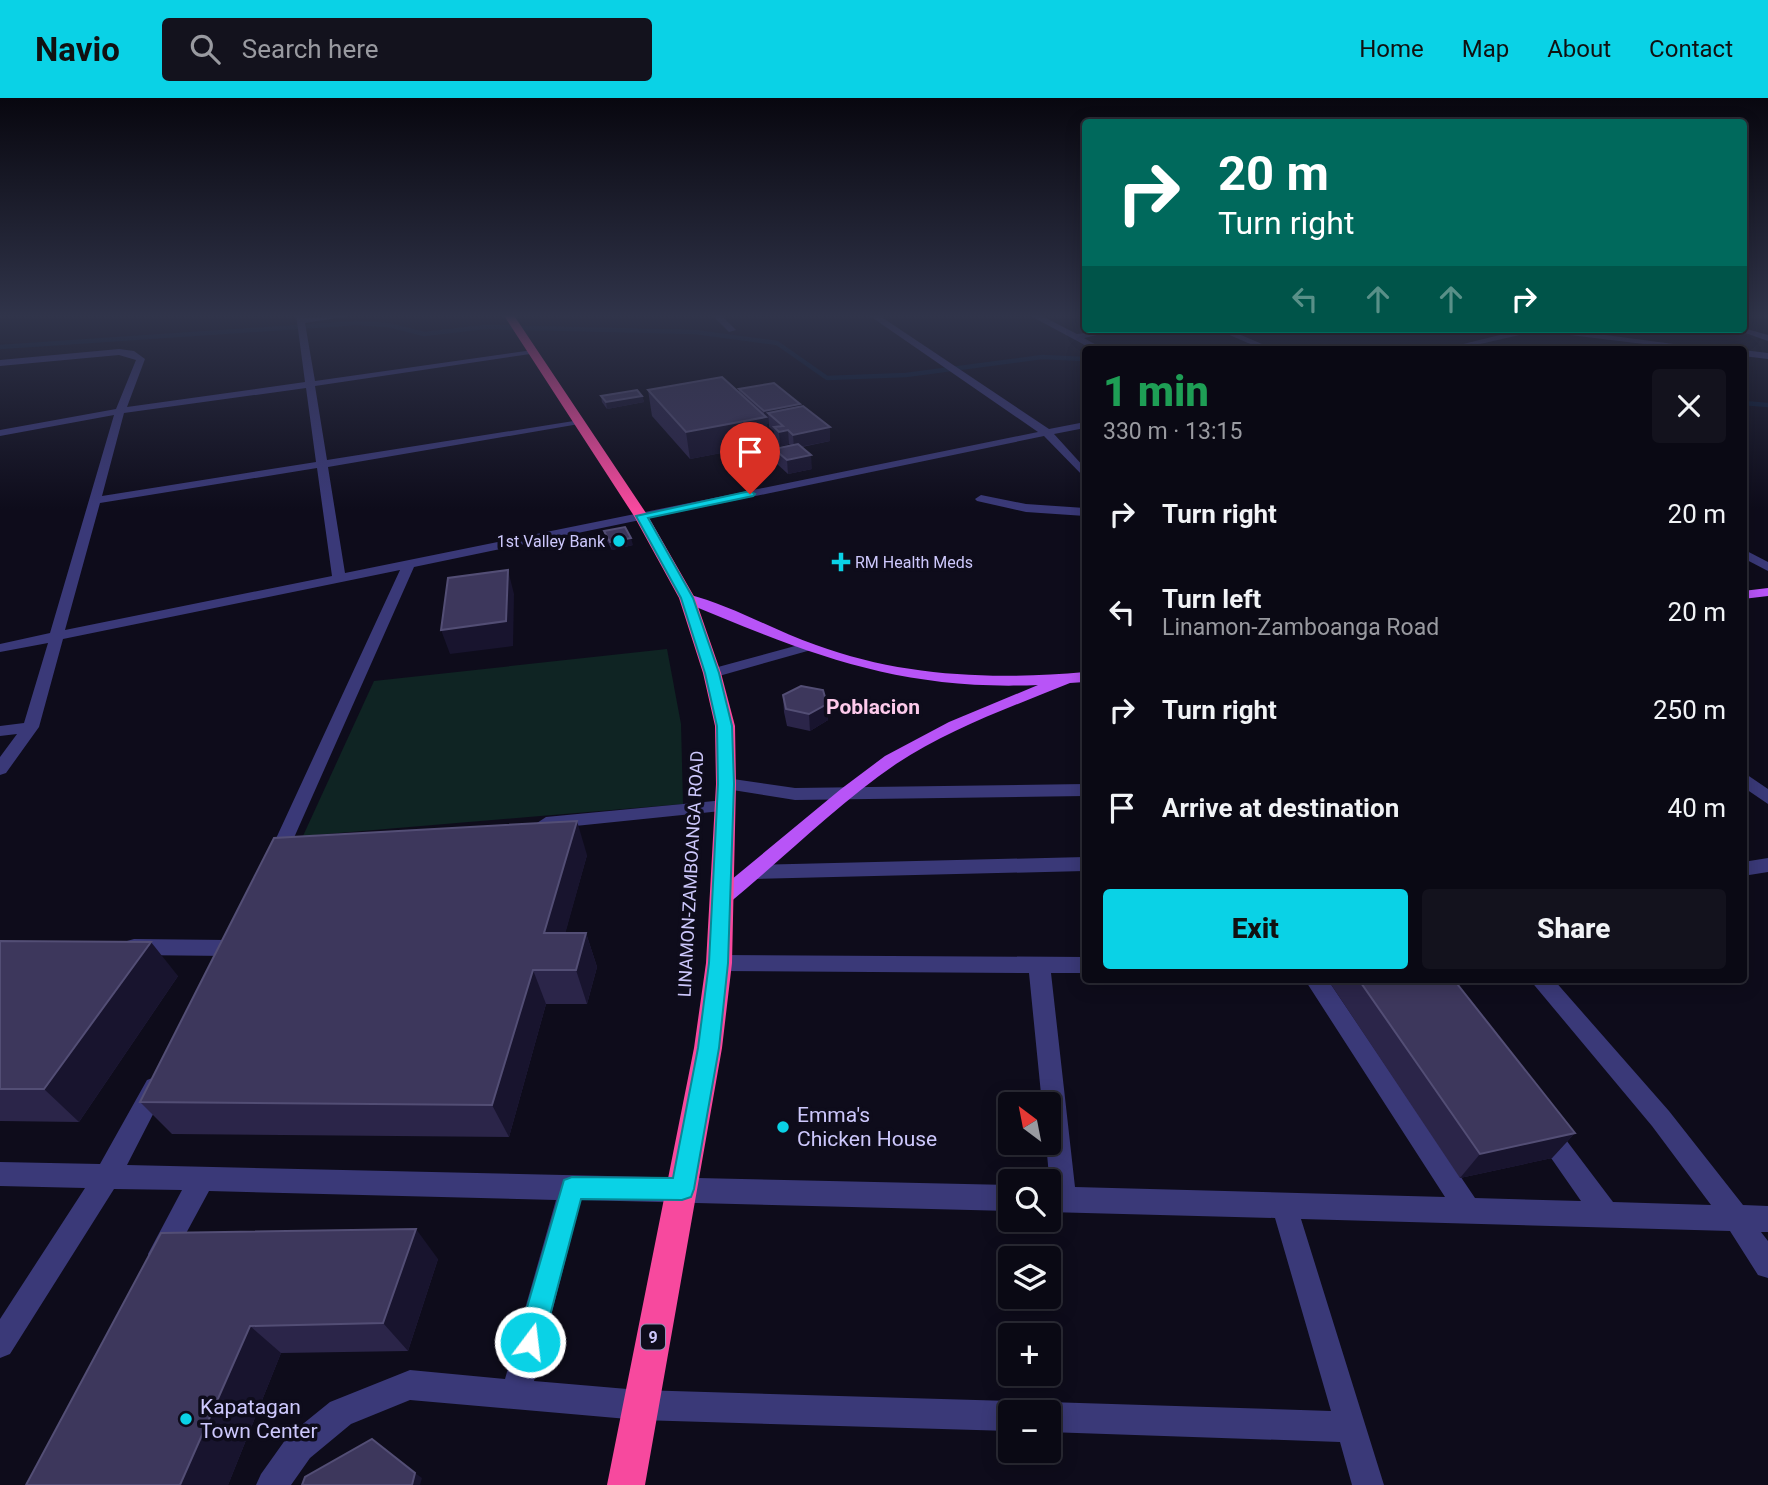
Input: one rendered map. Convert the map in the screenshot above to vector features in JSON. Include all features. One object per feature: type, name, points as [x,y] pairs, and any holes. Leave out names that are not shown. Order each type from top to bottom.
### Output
[{"type":"highway","name":"LINAMON-ZAMBOANGA ROAD","points":[[550,379],[641,516],[687,598],[712,673],[725,726],[726,784],[719,963],[708,1048],[626,1485]]},
{"type":"main road","points":[[1747,595],[1768,592]]},
{"type":"main road","points":[[687,598],[807,647],[858,663],[905,673],[963,678],[1082,677]]},
{"type":"main road","points":[[721,899],[844,795],[892,760],[932,737],[1066,679]]},
{"type":"street","points":[[0,769],[31,727],[59,635],[93,500],[120,411],[134,379]]},
{"type":"street","points":[[307,379],[339,578]]},
{"type":"street","points":[[0,433],[120,411],[346,379]]},
{"type":"street","points":[[969,379],[1047,433],[1082,472]]},
{"type":"street","points":[[93,500],[580,423]]},
{"type":"street","points":[[0,648],[1082,426]]},
{"type":"street","points":[[981,499],[1038,510],[1082,512]]},
{"type":"street","points":[[1747,555],[1768,567]]},
{"type":"street","points":[[264,882],[288,848],[409,564]]},
{"type":"street","points":[[712,673],[807,647]]},
{"type":"street","points":[[0,731],[31,727]]},
{"type":"street","points":[[1747,781],[1768,798]]},
{"type":"street","points":[[726,784],[794,794],[844,795],[1082,790]]},
{"type":"street","points":[[531,825],[725,806]]},
{"type":"street","points":[[755,872],[1082,864]]},
{"type":"street","points":[[1747,868],[1768,865]]},
{"type":"street","points":[[216,972],[240,926]]},
{"type":"street","points":[[109,947],[228,948]]},
{"type":"street","points":[[719,963],[1082,965]]},
{"type":"street","points":[[1039,964],[1054,1169]]},
{"type":"street","points":[[1318,983],[1468,1210]]},
{"type":"street","points":[[1544,983],[1601,1048],[1738,1217],[1768,1265]]},
{"type":"street","points":[[0,1345],[107,1177],[164,1069]]},
{"type":"street","points":[[1532,1114],[1606,1214]]},
{"type":"street","points":[[0,1174],[998,1198]]},
{"type":"street","points":[[147,1278],[201,1180]]},
{"type":"street","points":[[516,1394],[572,1188]]},
{"type":"street","points":[[1061,1199],[1768,1219]]},
{"type":"street","points":[[1284,1205],[1368,1485]]},
{"type":"street","points":[[272,1485],[299,1447],[341,1413],[410,1385],[639,1405],[998,1416]]},
{"type":"street","points":[[1061,1417],[1352,1427]]},
{"type":"green space","points":[[667,649],[681,724],[683,804],[303,836],[374,681]]},
{"type":"building","points":[[724,379],[766,417],[686,432],[648,390]]},
{"type":"building","points":[[774,383],[800,404],[764,411],[739,389]]},
{"type":"building","points":[[637,390],[642,396],[606,402],[601,396]]},
{"type":"building","points":[[803,406],[830,427],[793,435],[788,430],[779,432],[774,427],[783,426],[768,413]]},
{"type":"building","points":[[798,444],[811,455],[787,460],[774,449]]},
{"type":"building","points":[[625,527],[631,538],[610,542],[604,531]]},
{"type":"building","points":[[508,570],[506,621],[441,630],[448,578]]},
{"type":"building","points":[[801,686],[823,690],[827,704],[809,714],[786,709],[783,695]]},
{"type":"building","points":[[577,821],[544,933],[586,933],[576,970],[533,970],[492,1105],[140,1102],[274,838]]},
{"type":"building","points":[[0,941],[151,942],[44,1089],[0,1089]]},
{"type":"building","points":[[1361,983],[1456,983],[1575,1133],[1480,1154]]},
{"type":"building","points":[[416,1229],[383,1323],[250,1326],[180,1485],[26,1485],[161,1233]]},
{"type":"building","points":[[372,1439],[415,1473],[412,1485],[302,1485],[305,1477]]},
{"type":"waterway","points":[[1747,403],[1768,405]]},
{"type":"place","name":"1st Valley Bank","points":[[619,541]]},
{"type":"place","name":"RM Health Meds","points":[[841,562]]},
{"type":"place","name":"Emma's Chicken House","points":[[783,1127]]},
{"type":"place","name":"Kapatagan Town Center","points":[[186,1419]]},
{"type":"district","name":"Poblacion","points":[[873,707]]},
{"type":"route","points":[[530,1342],[572,1188],[682,1189],[708,1048],[719,963],[726,784],[725,726],[712,673],[687,598],[641,516],[750,494]]}]
